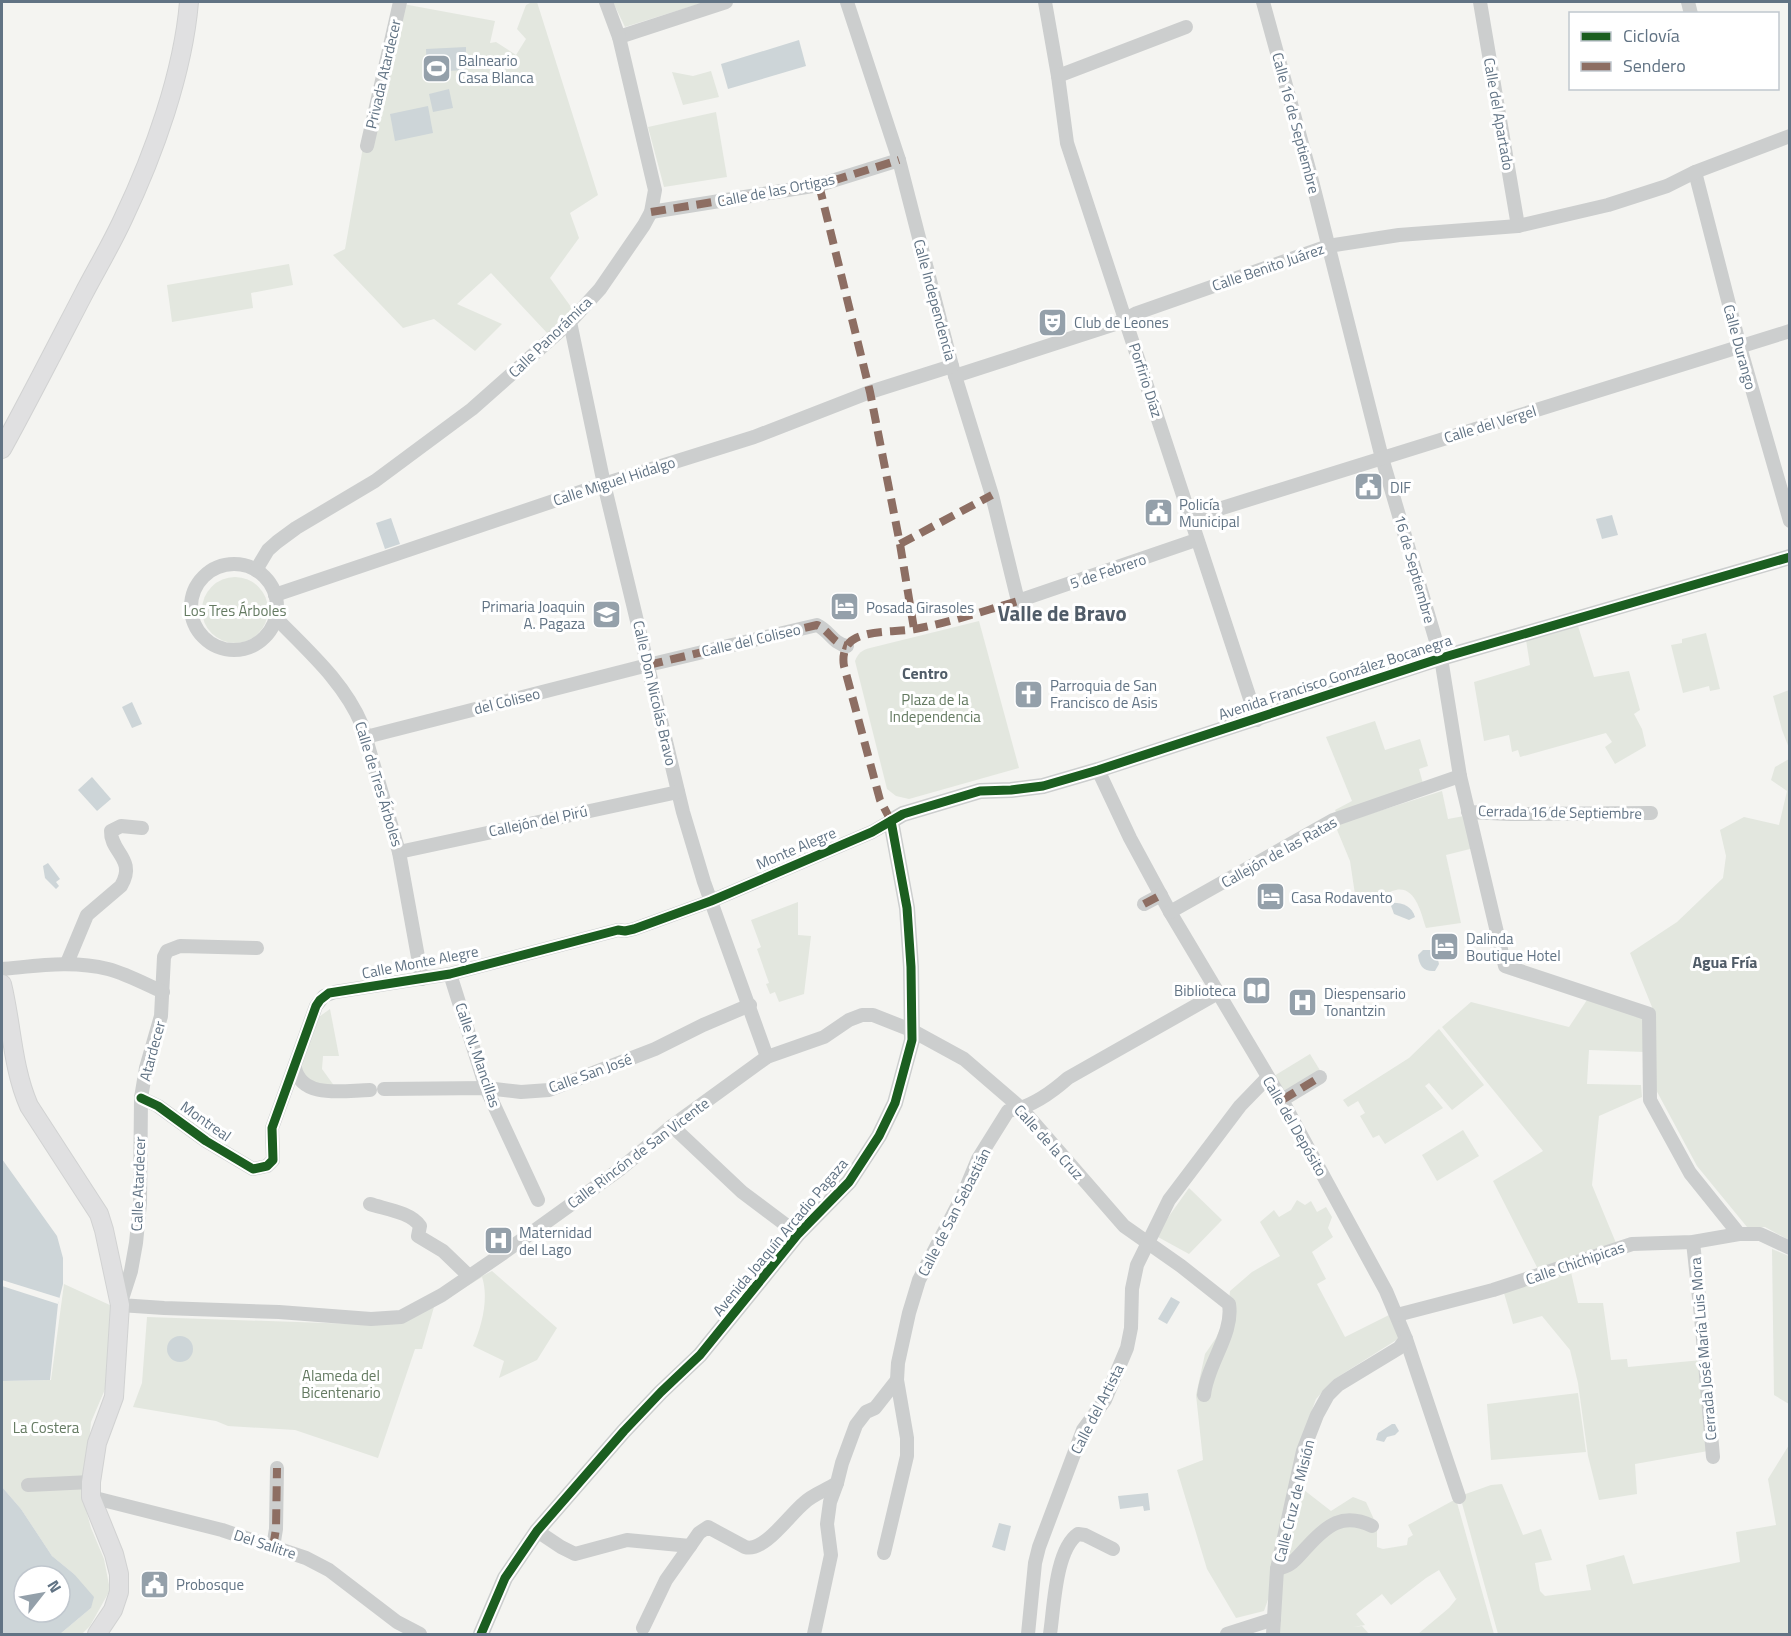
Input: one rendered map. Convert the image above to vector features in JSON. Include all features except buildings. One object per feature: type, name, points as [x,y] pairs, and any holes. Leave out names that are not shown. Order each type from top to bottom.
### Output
[{"type":"main road","points":[[2,448],[123,219],[144,170],[180,60],[189,2]]},
{"type":"main road","points":[[2,984],[12,1052],[22,1089],[29,1106],[72,1169],[99,1214],[120,1305],[114,1397],[97,1443],[91,1489],[114,1554],[119,1574],[119,1592],[113,1610],[97,1635]]},
{"type":"street","name":"Privada Atardecer","points":[[367,146],[400,2]]},
{"type":"street","name":"Calle Panorámica","points":[[256,570],[268,550],[277,542],[296,528],[375,481],[472,409],[570,322],[600,289],[644,225],[651,212],[655,190],[619,37],[606,2]]},
{"type":"street","points":[[619,37],[726,2]]},
{"type":"street","name":"Calle Independencia","points":[[847,2],[899,160],[953,371],[992,495],[1018,601]]},
{"type":"street","name":"Porfirio Díaz","points":[[1045,2],[1058,76],[1066,143],[1257,720]]},
{"type":"street","name":"Calle 16 de Septiembre","points":[[1263,2],[1328,246]]},
{"type":"street","name":"Calle del Apartado","points":[[1480,2],[1518,226]]},
{"type":"street","points":[[1058,76],[1186,27]]},
{"type":"street","name":"Calle Benito Juárez","points":[[953,371],[1033,352],[1328,246],[1399,235],[1518,226],[1608,205],[1667,186],[1695,172],[1790,136]]},
{"type":"street","name":"Calle de las Ortigas","points":[[651,212],[819,185],[899,160]]},
{"type":"street","name":"Calle Durango","points":[[1695,172],[1740,346],[1790,521]]},
{"type":"street","name":"16 de Septiembre","points":[[1328,246],[1382,458],[1441,658],[1460,776],[1504,966],[1649,1014],[1650,1100],[1690,1173],[1739,1234]]},
{"type":"street","name":"Calle Don Nicolás Bravo","points":[[570,322],[604,484],[678,792],[711,901],[750,1005],[766,1057]]},
{"type":"street","name":"Calle del Vergel","points":[[1190,518],[1790,331]]},
{"type":"street","name":"Calle Miguel Hidalgo","points":[[275,595],[604,484],[754,437],[870,392],[953,371]]},
{"type":"street","name":"5 de Febrero","points":[[1018,601],[1196,540]]},
{"type":"street","name":"Avenida Francisco González Bocanegra","points":[[891,821],[903,814],[980,791],[1043,786],[1098,770],[1230,726],[1257,720],[1441,658],[1790,557]]},
{"type":"street","points":[[245,565],[256,570],[268,581],[275,595],[276,618],[268,635],[253,646],[235,651],[223,649],[202,637],[191,615],[194,590],[205,576],[220,566],[245,565]]},
{"type":"street","name":"Calle de Tres Árboles","points":[[276,618],[334,679],[353,705],[366,737],[399,852],[422,979]]},
{"type":"street","name":"Calle del Coliseo","points":[[648,665],[817,625],[825,629],[834,642],[847,646]]},
{"type":"street","name":"del Coliseo","points":[[366,737],[648,665]]},
{"type":"street","name":"Calle del Depósito","points":[[1098,770],[1130,838],[1170,912],[1282,1100],[1397,1315],[1459,1497]]},
{"type":"street","name":"Callejón de las Ratas","points":[[1170,912],[1333,820],[1460,776]]},
{"type":"street","name":"Callejón del Pirú","points":[[399,852],[678,792]]},
{"type":"street","name":"Cerrada 16 de Septiembre","points":[[1468,812],[1651,813]]},
{"type":"street","name":"Monte Alegre","points":[[711,901],[872,832],[891,821]]},
{"type":"street","name":"Avenida Joaquín Arcadio Pagaza","points":[[481,1635],[505,1578],[537,1531],[624,1431],[700,1355],[798,1234],[849,1182],[879,1136],[895,1103],[912,1040],[907,908],[891,821]]},
{"type":"street","points":[[67,963],[87,915],[121,886],[124,879],[125,863],[112,840],[111,831],[121,826],[142,828]]},
{"type":"street","points":[[1144,904],[1161,895]]},
{"type":"street","name":"Calle Monte Alegre","points":[[253,1169],[267,1166],[273,1160],[272,1128],[316,1006],[324,996],[334,992],[450,974],[618,930],[634,929],[711,901]]},
{"type":"street","name":"Atardecer","points":[[141,1098],[146,1068],[159,1028],[164,957],[167,951],[180,946],[257,948]]},
{"type":"street","points":[[2,969],[67,963],[108,969],[163,992]]},
{"type":"street","name":"Calle N. Mancillas","points":[[450,974],[486,1088],[538,1200]]},
{"type":"street","name":"Calle de San Sebastián","points":[[884,1553],[908,1447],[897,1380],[898,1363],[909,1313],[919,1280],[963,1195],[978,1159],[1008,1111],[1022,1109],[1058,1087],[1068,1078],[1218,993]]},
{"type":"street","name":"Calle San José","points":[[295,1068],[303,1084],[313,1089],[486,1088],[521,1092],[557,1087],[655,1049],[713,1020],[750,1005]]},
{"type":"street","name":"Calle Rincón de San Vicente","points":[[120,1305],[387,1319],[401,1317],[420,1308],[469,1276],[619,1170],[672,1125],[766,1057],[824,1037],[849,1020],[862,1016],[873,1015],[911,1030]]},
{"type":"street","name":"Calle de la Cruz","points":[[911,1030],[964,1059],[1022,1109],[1124,1226],[1181,1266],[1229,1304],[1231,1315],[1207,1375],[1204,1395]]},
{"type":"street","points":[[1282,1100],[1320,1077]]},
{"type":"street","name":"Calle del Artista","points":[[1028,1635],[1035,1563],[1039,1547],[1083,1430],[1105,1400],[1127,1348],[1130,1336],[1132,1289],[1137,1265],[1169,1200],[1240,1106],[1268,1078]]},
{"type":"street","name":"Calle Atardecer","points":[[120,1305],[131,1271],[140,1203],[141,1098]]},
{"type":"street","name":"Montreal","points":[[141,1098],[158,1106],[206,1141],[253,1169]]},
{"type":"street","points":[[672,1125],[742,1192],[798,1234]]},
{"type":"street","points":[[370,1204],[417,1221],[420,1226],[418,1236],[443,1251],[469,1276]]},
{"type":"street","name":"Calle Chichipicas","points":[[1397,1315],[1494,1290],[1632,1244],[1693,1242],[1739,1234],[1760,1234],[1790,1248]]},
{"type":"street","name":"Cerrada José María Luis Mora","points":[[1693,1242],[1713,1456]]},
{"type":"street","name":"Calle Cruz de Misión","points":[[1274,1635],[1277,1569],[1303,1451],[1317,1415],[1328,1395],[1338,1385],[1399,1348],[1406,1339]]},
{"type":"street","points":[[814,1635],[831,1556],[827,1524],[830,1502],[856,1425],[866,1412],[874,1408],[897,1380]]},
{"type":"street","points":[[273,1547],[276,1529],[277,1468]]},
{"type":"street","points":[[643,1628],[666,1580],[699,1533],[708,1527],[745,1547],[750,1549],[756,1547],[776,1532],[804,1502],[837,1482]]},
{"type":"street","name":"Del Salitre","points":[[28,1485],[91,1489],[306,1558],[329,1570],[397,1622],[420,1635]]},
{"type":"street","points":[[1277,1569],[1291,1563],[1310,1542],[1328,1527],[1346,1519],[1359,1520],[1372,1526]]},
{"type":"street","points":[[537,1531],[575,1554],[627,1540],[690,1546]]},
{"type":"street","points":[[1050,1635],[1055,1594],[1063,1559],[1071,1539],[1078,1534],[1085,1535],[1113,1549]]},
{"type":"street","points":[[1227,1635],[1274,1619]]},
{"type":"green space","points":[[537,2],[598,195],[570,213],[579,238],[550,278],[574,311],[548,334],[491,273],[457,304],[502,324],[475,351],[434,319],[403,328],[333,255],[345,249],[366,130],[403,4],[495,21],[490,43],[496,42],[516,55],[526,39],[517,29],[526,5]]},
{"type":"green space","points":[[613,2],[705,2],[625,27]]},
{"type":"green space","points":[[711,71],[719,97],[683,105],[672,72],[693,76]]},
{"type":"green space","points":[[716,112],[727,177],[664,187],[648,127]]},
{"type":"green space","points":[[289,264],[293,285],[251,293],[253,308],[172,322],[167,285]]},
{"type":"green space","name":"Los Tres Árboles","points":[[228,577],[242,577],[254,582],[263,591],[268,610],[266,623],[259,634],[242,643],[228,643],[216,638],[207,629],[202,617],[202,603],[207,591],[216,582]]},
{"type":"green space","name":"Plaza de la Independencia","points":[[979,621],[1019,768],[909,799],[896,796],[887,789],[856,658],[867,649]]},
{"type":"green space","points":[[1578,626],[1594,677],[1629,671],[1640,710],[1634,714],[1642,729],[1646,746],[1615,764],[1605,747],[1612,742],[1606,733],[1520,757],[1518,750],[1512,752],[1509,735],[1484,741],[1474,682],[1530,665],[1526,640]]},
{"type":"green space","points":[[1706,633],[1720,689],[1710,691],[1709,686],[1683,693],[1671,645],[1682,643],[1682,639]]},
{"type":"green space","points":[[1790,690],[1789,748],[1773,696]]},
{"type":"green space","points":[[1375,721],[1385,750],[1420,739],[1428,766],[1419,769],[1425,791],[1340,821],[1335,810],[1352,801],[1326,737]]},
{"type":"green space","points":[[1789,759],[1789,1240],[1765,1227],[1747,1227],[1697,1166],[1655,1088],[1652,1007],[1630,953],[1677,922],[1723,878],[1726,856],[1720,830],[1744,817],[1779,825],[1787,791],[1771,780],[1775,767]]},
{"type":"green space","points":[[1442,791],[1448,819],[1464,816],[1474,848],[1446,855],[1461,923],[1426,928],[1416,900],[1412,895],[1400,889],[1381,897],[1356,901],[1350,861],[1335,825]]},
{"type":"green space","points":[[798,902],[798,935],[811,936],[804,994],[779,1002],[775,992],[770,994],[766,984],[769,983],[757,949],[761,947],[751,920]]},
{"type":"green space","points":[[1589,997],[1644,1015],[1645,1052],[1589,1050],[1587,1084],[1641,1085],[1642,1097],[1599,1116],[1592,1185],[1616,1243],[1568,1259],[1578,1303],[1603,1303],[1611,1360],[1627,1359],[1628,1367],[1702,1360],[1708,1451],[1635,1464],[1637,1494],[1599,1500],[1588,1456],[1578,1383],[1570,1350],[1542,1316],[1513,1324],[1504,1293],[1542,1277],[1493,1181],[1543,1151],[1442,1027],[1471,1002],[1569,1027]]},
{"type":"green space","points":[[330,1009],[339,1056],[323,1056],[322,1069],[335,1087],[312,1084],[300,1069],[316,1019]]},
{"type":"green space","points":[[1439,1029],[1484,1085],[1452,1110],[1429,1083],[1425,1086],[1443,1108],[1385,1144],[1379,1135],[1373,1138],[1360,1116],[1365,1113],[1358,1101],[1348,1107],[1343,1100],[1409,1058]]},
{"type":"green space","points":[[1310,1054],[1321,1072],[1284,1093],[1274,1076]]},
{"type":"green space","points":[[1463,1130],[1479,1156],[1437,1181],[1422,1155]]},
{"type":"green space","points":[[1189,1188],[1222,1220],[1189,1254],[1158,1237],[1162,1226]]},
{"type":"green space","points":[[1297,1200],[1305,1205],[1311,1201],[1317,1212],[1326,1207],[1332,1217],[1328,1228],[1333,1237],[1312,1252],[1326,1279],[1317,1284],[1345,1337],[1391,1314],[1400,1332],[1398,1339],[1333,1380],[1316,1399],[1297,1451],[1269,1597],[1264,1611],[1236,1618],[1207,1569],[1177,1470],[1203,1460],[1196,1395],[1205,1354],[1216,1338],[1228,1311],[1230,1291],[1252,1272],[1280,1256],[1260,1222],[1274,1210],[1279,1217],[1291,1210]]},
{"type":"green space","points":[[1772,1249],[1789,1256],[1789,1404],[1774,1395]]},
{"type":"green space","name":"Alameda del Bicentenario","points":[[492,1271],[557,1328],[537,1360],[499,1378],[504,1361],[473,1346],[484,1312],[485,1294],[482,1277],[434,1307],[422,1349],[415,1349],[378,1458],[295,1430],[228,1426],[216,1421],[133,1407],[142,1383],[147,1317],[355,1324],[389,1323]]},
{"type":"green space","name":"La Costera","points":[[64,1284],[112,1306],[109,1380],[91,1422],[83,1499],[91,1528],[104,1559],[110,1590],[90,1626],[82,1634],[60,1634],[91,1608],[72,1572],[72,1564],[62,1564],[52,1556],[21,1509],[2,1487],[2,1381],[51,1380]]},
{"type":"green space","points":[[1578,1393],[1586,1452],[1491,1460],[1487,1404]]},
{"type":"green space","points":[[1789,1445],[1789,1634],[1498,1634],[1460,1496],[1491,1485],[1502,1484],[1523,1535],[1541,1529],[1552,1560],[1535,1563],[1540,1591],[1545,1596],[1591,1590],[1586,1565],[1624,1555],[1633,1584],[1740,1562],[1736,1532],[1776,1525],[1768,1479]]},
{"type":"green space","points":[[1304,1490],[1331,1511],[1353,1497],[1366,1502],[1377,1526],[1377,1547],[1383,1549],[1407,1545],[1408,1538],[1413,1535],[1408,1525],[1456,1499],[1494,1634],[1418,1634],[1449,1608],[1458,1597],[1456,1599],[1439,1570],[1391,1605],[1382,1594],[1356,1614],[1365,1625],[1353,1627],[1362,1626],[1369,1634],[1277,1634],[1284,1561]]},
{"type":"shaded area","points":[[799,40],[806,66],[728,89],[721,64]]},
{"type":"shaded area","points":[[466,47],[466,70],[427,72],[426,49]]},
{"type":"shaded area","points":[[449,89],[453,108],[433,112],[429,94]]},
{"type":"shaded area","points":[[428,106],[433,133],[395,141],[390,114]]},
{"type":"shaded area","points":[[1612,515],[1618,535],[1602,539],[1596,519]]},
{"type":"shaded area","points":[[391,518],[400,544],[385,549],[376,523]]},
{"type":"shaded area","points":[[132,702],[142,724],[132,728],[122,707]]},
{"type":"shaded area","points":[[92,777],[111,799],[97,811],[78,790]]},
{"type":"shaded area","points":[[48,863],[60,879],[56,882],[59,886],[56,889],[45,878],[43,866]]},
{"type":"shaded area","points":[[1390,903],[1405,906],[1415,917],[1409,920],[1394,914]]},
{"type":"shaded area","points":[[1423,950],[1431,950],[1437,956],[1439,964],[1435,971],[1425,969],[1421,965],[1418,955]]},
{"type":"shaded area","points":[[2,1159],[57,1236],[63,1258],[63,1284],[58,1304],[50,1380],[2,1381]]},
{"type":"shaded area","points":[[1171,1297],[1180,1302],[1167,1324],[1158,1319]]},
{"type":"shaded area","points":[[180,1336],[189,1340],[193,1349],[189,1358],[180,1362],[171,1358],[167,1349],[171,1340]]},
{"type":"shaded area","points":[[1395,1424],[1399,1431],[1395,1435],[1387,1437],[1384,1442],[1376,1440],[1378,1433]]},
{"type":"shaded area","points":[[2,1487],[21,1509],[52,1556],[62,1564],[12,1564],[12,1624],[72,1624],[60,1634],[2,1634]]},
{"type":"shaded area","points":[[1148,1493],[1150,1510],[1144,1511],[1143,1506],[1120,1509],[1118,1496]]},
{"type":"shaded area","points":[[999,1523],[1011,1526],[1005,1551],[992,1547]]},
{"type":"shaded area","points":[[72,1572],[94,1597],[91,1608],[72,1624]]},
{"type":"pier","points":[[2,1280],[60,1298],[58,1304],[2,1286]]},
{"type":"marked path","points":[[651,212],[819,185],[899,160]]},
{"type":"marked path","points":[[819,185],[870,392],[914,629]]},
{"type":"marked path","points":[[900,544],[992,495]]},
{"type":"marked path","points":[[891,821],[880,800],[844,666],[843,658],[847,646],[852,640],[863,635],[928,626],[1018,601]]},
{"type":"marked path","points":[[648,665],[817,625],[838,642],[847,646]]},
{"type":"marked path","points":[[1144,904],[1161,895]]},
{"type":"marked path","points":[[1282,1100],[1320,1077]]},
{"type":"marked path","points":[[273,1547],[276,1529],[277,1468]]},
{"type":"cycle path","points":[[141,1098],[158,1106],[206,1141],[253,1169],[267,1166],[273,1160],[272,1128],[316,1006],[329,993],[450,974],[618,930],[634,929],[711,901],[872,832],[903,814],[980,791],[1043,786],[1441,658],[1790,557]]},
{"type":"cycle path","points":[[481,1634],[505,1578],[537,1531],[624,1431],[700,1355],[798,1234],[849,1182],[879,1136],[895,1103],[912,1040],[907,908],[891,821]]},
{"type":"place","name":"Balneario Casa Blanca","points":[[437,69]]},
{"type":"place","name":"Club de Leones","points":[[1053,322]]},
{"type":"place","name":"DIF","points":[[1369,487]]},
{"type":"place","name":"Policía Municipal","points":[[1158,513]]},
{"type":"place","name":"Posada Girasoles","points":[[845,607]]},
{"type":"place","name":"Primaria Joaquin A. Pagaza","points":[[606,615]]},
{"type":"place","name":"Parroquia de San Francisco de Asis","points":[[1029,694]]},
{"type":"place","name":"Casa Rodavento","points":[[1270,897]]},
{"type":"place","name":"Dalinda Boutique Hotel","points":[[1445,947]]},
{"type":"place","name":"Biblioteca","points":[[1257,990]]},
{"type":"place","name":"Diespensario Tonantzin","points":[[1303,1002]]},
{"type":"place","name":"Maternidad del Lago","points":[[498,1241]]},
{"type":"place","name":"Probosque","points":[[155,1584]]},
{"type":"district","name":"Valle de Bravo","points":[[1062,613]]},
{"type":"district","name":"Centro","points":[[925,673]]},
{"type":"district","name":"Agua Fría","points":[[1725,962]]}]
